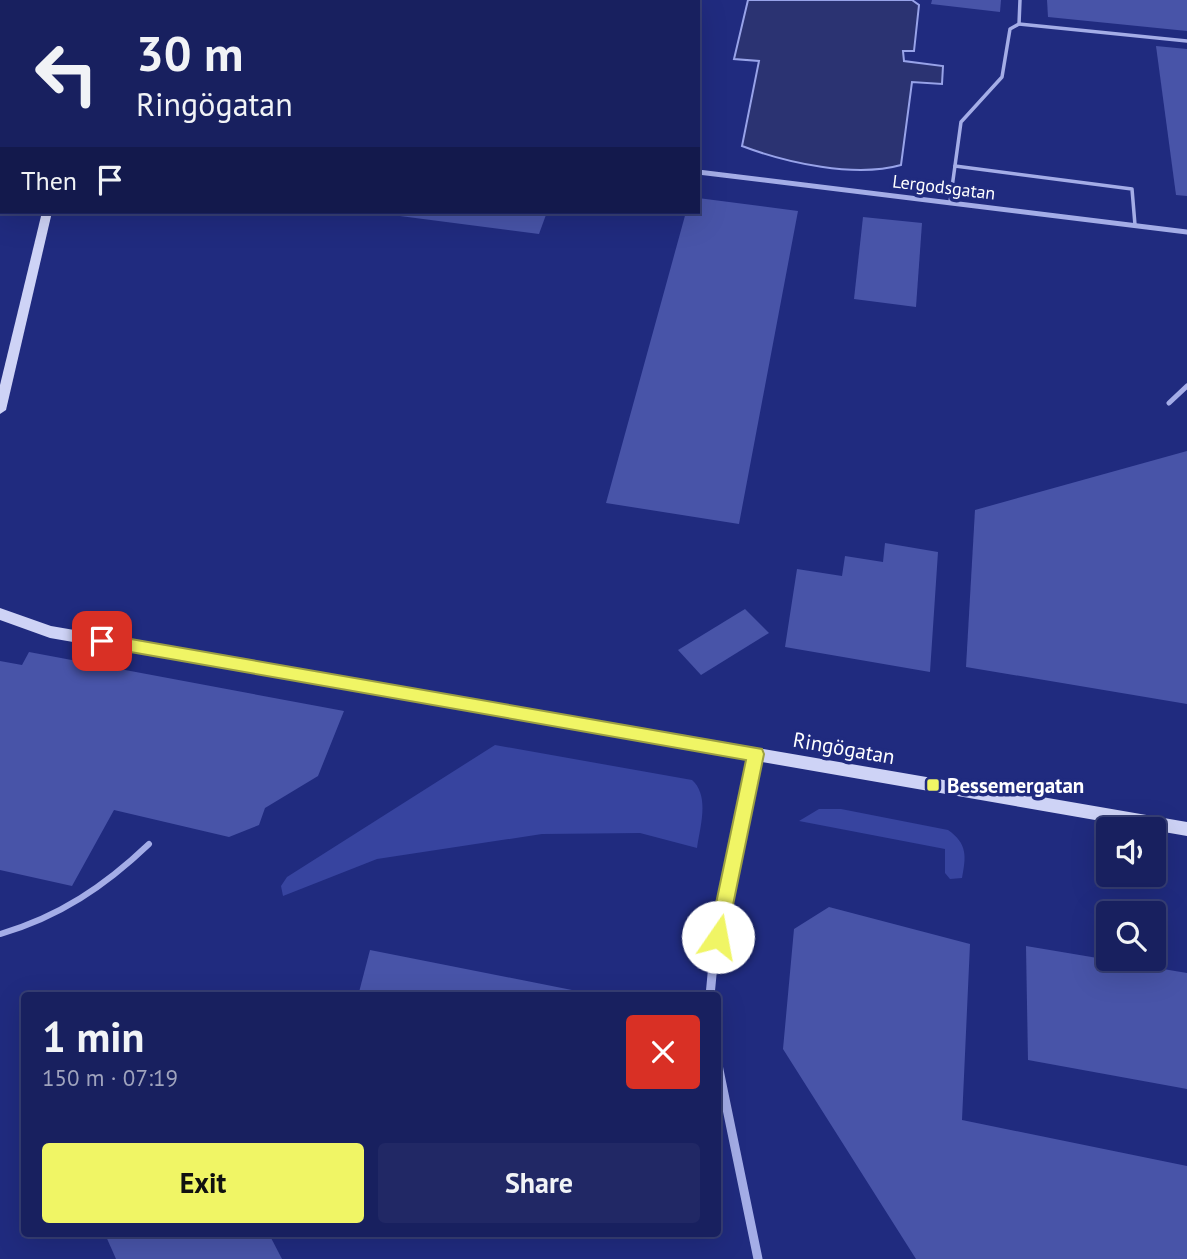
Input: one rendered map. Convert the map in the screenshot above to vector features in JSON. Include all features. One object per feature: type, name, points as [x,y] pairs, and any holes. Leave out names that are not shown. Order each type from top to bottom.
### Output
[{"type":"street","name":"Lergodsgatan","points":[[700,172],[1187,232]]},
{"type":"street","points":[[0,410],[47,214]]},
{"type":"street","name":"Ringögatan","points":[[0,614],[50,632],[1187,829]]},
{"type":"street","points":[[710,992],[713,964],[756,754]]},
{"type":"street","points":[[721,1080],[758,1259]]},
{"type":"lane","points":[[1019,24],[1020,0]]},
{"type":"lane","points":[[950,202],[961,122],[1002,77],[1010,29],[1019,24],[1187,41]]},
{"type":"lane","points":[[955,166],[1132,189],[1135,225]]},
{"type":"lane","points":[[1169,403],[1187,387]]},
{"type":"lane","points":[[0,934],[27,927],[73,906],[118,874],[149,844]]},
{"type":"shaded area","points":[[748,0],[912,0],[919,5],[914,51],[903,51],[904,61],[943,66],[942,84],[912,82],[901,165],[863,170],[821,167],[742,146],[759,61],[734,59]]},
{"type":"shaded area","points":[[495,745],[692,780],[698,787],[702,803],[697,848],[640,833],[542,834],[377,859],[283,896],[281,886],[287,877]]},
{"type":"shaded area","points":[[819,809],[841,809],[948,830],[959,840],[964,851],[962,878],[950,879],[945,873],[945,849],[799,821]]},
{"type":"building","points":[[932,0],[1001,0],[1000,12],[931,4]]},
{"type":"building","points":[[1047,0],[1187,0],[1187,31],[1048,17]]},
{"type":"building","points":[[1156,46],[1187,49],[1187,196],[1176,195]]},
{"type":"building","points":[[700,198],[798,211],[739,524],[606,503],[685,214],[700,214]]},
{"type":"building","points":[[384,214],[546,214],[539,234]]},
{"type":"building","points":[[863,217],[922,223],[916,307],[854,299]]},
{"type":"building","points":[[1187,451],[1187,704],[966,667],[975,510]]},
{"type":"building","points":[[885,543],[938,552],[930,672],[785,647],[797,569],[842,576],[845,556],[883,562]]},
{"type":"building","points":[[745,609],[769,633],[701,675],[678,650]]},
{"type":"building","points":[[29,652],[344,711],[318,776],[265,808],[259,825],[229,837],[114,810],[72,886],[0,870],[0,661],[22,665]]},
{"type":"building","points":[[829,907],[970,944],[962,1120],[1187,1166],[1187,1259],[916,1259],[783,1049],[794,929]]},
{"type":"building","points":[[1026,946],[1096,958],[1096,971],[1166,969],[1187,973],[1187,1089],[1028,1060]]},
{"type":"building","points":[[370,950],[582,992],[359,992]]},
{"type":"building","points":[[106,1237],[271,1237],[282,1259],[116,1259]]},
{"type":"place","name":"Bessemergatan","points":[[933,785]]},
{"type":"route","points":[[102,641],[756,754],[718,937]]}]
